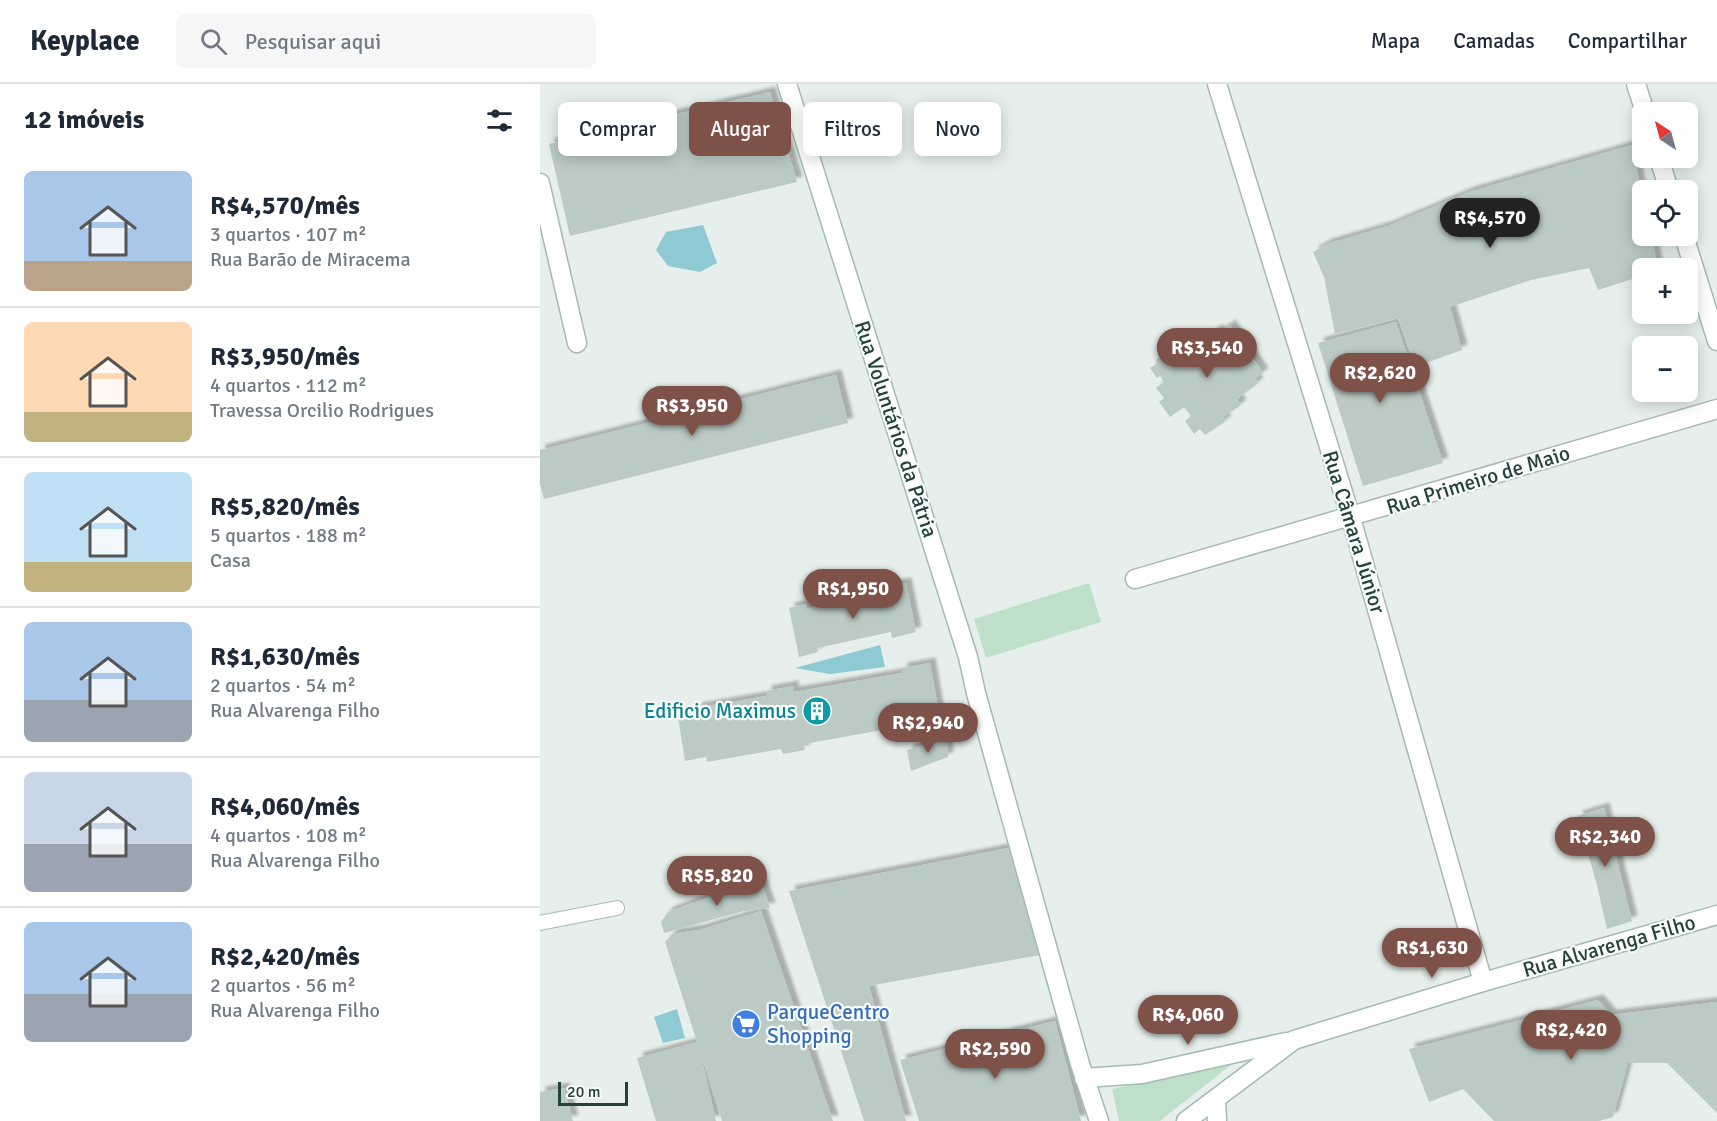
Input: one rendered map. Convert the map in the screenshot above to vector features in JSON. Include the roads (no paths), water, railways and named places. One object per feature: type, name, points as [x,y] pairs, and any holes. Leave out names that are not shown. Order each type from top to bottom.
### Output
[{"type":"main road","name":"Rua Voluntários da Pátria","points":[[787,84],[968,657],[976,693],[1084,1078],[1099,1121]]},
{"type":"main road","name":"Rua Câmara Júnior","points":[[1217,84],[1351,518],[1483,982]]},
{"type":"main road","points":[[1636,84],[1642,102]]},
{"type":"main road","points":[[540,183],[577,343]]},
{"type":"main road","points":[[1687,246],[1717,341]]},
{"type":"main road","name":"Rua Primeiro de Maio","points":[[1136,579],[1351,518],[1717,409]]},
{"type":"main road","name":"Rua Alvarenga Filho","points":[[1084,1078],[1142,1074],[1294,1040],[1483,982],[1717,915]]},
{"type":"main road","name":"Rua Alvarenga Filho","points":[[1186,1121],[1294,1040]]},
{"type":"main road","points":[[1216,1100],[1217,1121]]},
{"type":"lane","points":[[540,923],[617,908]]},
{"type":"water","points":[[703,225],[717,263],[700,272],[668,266],[656,250],[666,232]]},
{"type":"water","points":[[880,645],[885,667],[830,674],[795,668]]},
{"type":"water","points":[[677,1009],[685,1038],[663,1043],[654,1017]]},
{"type":"place","name":"Edificio Maximus","points":[[817,711]]},
{"type":"place","name":"ParqueCentro Shopping","points":[[746,1024]]}]
